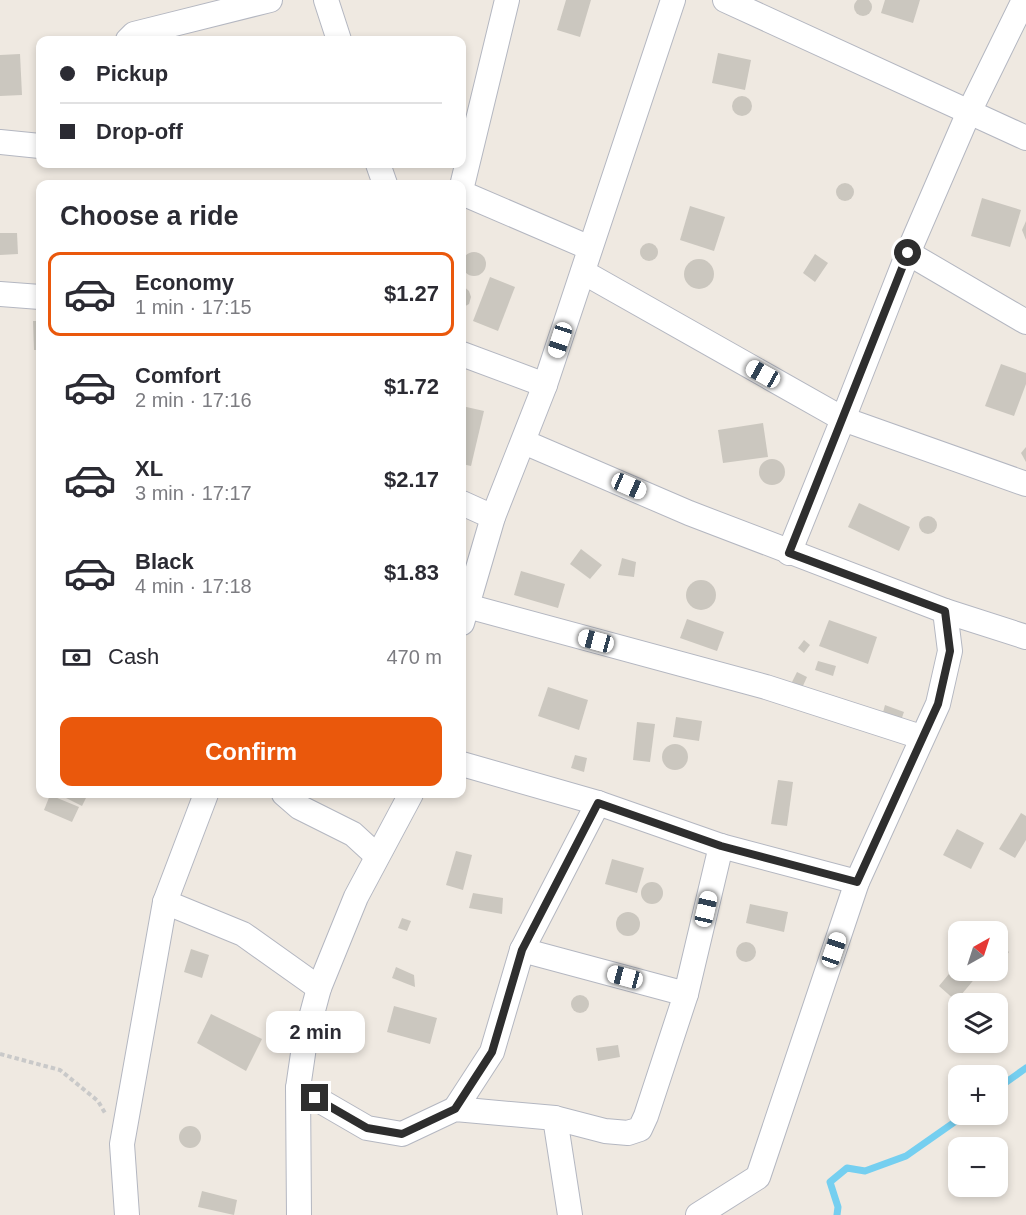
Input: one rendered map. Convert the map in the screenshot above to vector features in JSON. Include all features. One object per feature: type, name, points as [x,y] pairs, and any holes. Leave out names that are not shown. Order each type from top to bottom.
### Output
[{"type":"street","points":[[132,36],[270,0]]},
{"type":"street","points":[[326,0],[338,36]]},
{"type":"street","points":[[463,180],[507,0]]},
{"type":"street","points":[[466,612],[493,517],[545,385],[673,0]]},
{"type":"street","points":[[725,0],[1026,138]]},
{"type":"street","points":[[789,553],[908,253],[969,112],[1024,0]]},
{"type":"street","points":[[0,142],[36,146]]},
{"type":"street","points":[[466,195],[590,248]]},
{"type":"street","points":[[908,253],[1026,322]]},
{"type":"street","points":[[583,272],[843,419],[1026,484]]},
{"type":"street","points":[[0,294],[36,297]]},
{"type":"street","points":[[466,355],[545,385]]},
{"type":"street","points":[[524,442],[789,553],[945,611],[1026,637]]},
{"type":"street","points":[[466,505],[493,517]]},
{"type":"street","points":[[698,1215],[758,1177],[857,882],[921,737],[938,704],[950,651],[945,611]]},
{"type":"street","points":[[466,615],[766,687],[921,737]]},
{"type":"street","points":[[466,765],[598,803],[721,846],[857,882]]},
{"type":"street","points":[[127,1215],[122,1144],[165,902],[204,798]]},
{"type":"street","points":[[289,798],[299,807],[353,834],[377,856]]},
{"type":"street","points":[[299,1215],[298,1088],[305,1040],[319,988],[356,897],[409,798]]},
{"type":"street","points":[[455,1109],[492,1052],[522,950],[598,803]]},
{"type":"street","points":[[298,1088],[367,1128],[402,1134],[455,1109],[555,1118],[605,1131],[628,1133],[640,1129],[686,994],[721,846]]},
{"type":"street","points":[[165,902],[243,934],[319,988]]},
{"type":"street","points":[[522,950],[686,994]]},
{"type":"street","points":[[555,1118],[570,1215]]},
{"type":"path","points":[[0,1054],[60,1070],[98,1101],[122,1144]]},
{"type":"building","points":[[860,-1],[866,-1],[871,4],[869,13],[863,16],[857,13],[854,7]]},
{"type":"building","points":[[566,0],[591,0],[580,37],[557,30]]},
{"type":"building","points":[[885,0],[920,0],[913,23],[881,13]]},
{"type":"building","points":[[718,53],[751,60],[745,90],[712,83]]},
{"type":"building","points":[[20,54],[22,95],[0,96],[0,55]]},
{"type":"building","points":[[742,96],[749,99],[752,106],[749,113],[742,116],[735,113],[732,106],[735,99]]},
{"type":"building","points":[[845,183],[851,186],[854,192],[851,198],[845,201],[839,198],[836,192],[839,186]]},
{"type":"building","points":[[982,198],[1021,210],[1010,247],[971,236]]},
{"type":"building","points":[[690,206],[725,217],[714,251],[680,240]]},
{"type":"building","points":[[1026,221],[1026,240],[1022,230]]},
{"type":"building","points":[[0,233],[17,233],[18,254],[0,255]]},
{"type":"building","points":[[649,243],[655,246],[658,252],[655,258],[649,261],[643,258],[640,252],[643,246]]},
{"type":"building","points":[[469,253],[479,253],[485,259],[485,269],[479,275],[469,275],[466,272],[466,256]]},
{"type":"building","points":[[815,254],[828,263],[815,282],[803,273]]},
{"type":"building","points":[[699,259],[705,260],[713,268],[713,280],[705,288],[699,289],[693,288],[685,280],[684,274],[685,268],[693,260]]},
{"type":"building","points":[[490,277],[515,287],[498,331],[473,321]]},
{"type":"building","points":[[466,288],[471,297],[466,306]]},
{"type":"building","points":[[33,321],[36,321],[36,350],[34,350]]},
{"type":"building","points":[[1001,364],[1026,373],[1026,384],[1014,416],[985,406]]},
{"type":"building","points":[[466,407],[484,411],[471,466],[466,465]]},
{"type":"building","points":[[763,423],[768,457],[723,463],[718,430]]},
{"type":"building","points":[[1026,447],[1026,462],[1021,453]]},
{"type":"building","points":[[772,459],[781,463],[785,472],[781,481],[772,485],[763,481],[759,472],[763,463]]},
{"type":"building","points":[[859,503],[910,527],[899,551],[848,527]]},
{"type":"building","points":[[928,516],[934,519],[937,525],[934,531],[928,534],[922,531],[919,525],[922,519]]},
{"type":"building","points":[[581,549],[602,565],[590,579],[570,564]]},
{"type":"building","points":[[622,558],[636,562],[634,577],[618,575]]},
{"type":"building","points":[[521,571],[565,584],[558,608],[514,595]]},
{"type":"building","points":[[701,580],[712,584],[716,595],[712,606],[701,610],[690,606],[686,595],[690,584]]},
{"type":"building","points":[[687,619],[724,632],[717,651],[680,638]]},
{"type":"building","points":[[829,620],[877,637],[868,664],[819,646]]},
{"type":"building","points":[[804,640],[810,645],[804,653],[798,648]]},
{"type":"building","points":[[818,661],[836,666],[833,676],[815,670]]},
{"type":"building","points":[[797,672],[807,677],[802,688],[792,682]]},
{"type":"building","points":[[548,687],[588,700],[579,730],[538,716]]},
{"type":"building","points":[[885,705],[904,712],[900,723],[882,716]]},
{"type":"building","points":[[676,717],[702,721],[699,741],[673,737]]},
{"type":"building","points":[[637,722],[655,724],[650,762],[633,760]]},
{"type":"building","points":[[675,744],[684,748],[688,757],[684,766],[675,770],[666,766],[662,757],[666,748]]},
{"type":"building","points":[[575,755],[587,758],[584,772],[571,768]]},
{"type":"building","points":[[778,780],[793,782],[787,826],[771,824]]},
{"type":"building","points":[[49,798],[57,798],[79,807],[72,822],[44,810]]},
{"type":"building","points":[[66,798],[86,798],[82,806]]},
{"type":"building","points":[[1021,813],[1026,816],[1026,840],[1015,858],[999,849]]},
{"type":"building","points":[[957,829],[984,843],[971,869],[943,855]]},
{"type":"building","points":[[456,851],[472,855],[463,890],[446,885]]},
{"type":"building","points":[[612,859],[644,868],[637,893],[605,884]]},
{"type":"building","points":[[652,882],[662,889],[663,893],[656,903],[652,904],[642,897],[641,893],[648,883]]},
{"type":"building","points":[[473,893],[503,898],[502,914],[469,908]]},
{"type":"building","points":[[750,904],[788,912],[784,932],[746,923]]},
{"type":"building","points":[[628,912],[633,913],[639,919],[639,929],[633,935],[628,936],[623,935],[617,929],[616,924],[617,919],[623,913]]},
{"type":"building","points":[[402,918],[411,921],[407,931],[398,928]]},
{"type":"building","points":[[746,942],[753,945],[756,952],[753,959],[746,962],[739,959],[736,952],[739,945]]},
{"type":"building","points":[[191,949],[209,955],[202,978],[184,972]]},
{"type":"building","points":[[396,967],[414,975],[415,987],[392,978]]},
{"type":"building","points":[[948,975],[948,981],[973,981],[963,993],[948,994],[939,986]]},
{"type":"building","points":[[580,995],[586,998],[589,1004],[586,1010],[580,1013],[574,1010],[571,1004],[574,998]]},
{"type":"building","points":[[394,1006],[437,1018],[430,1044],[387,1032]]},
{"type":"building","points":[[211,1014],[262,1039],[246,1071],[197,1043]]},
{"type":"building","points":[[618,1045],[620,1057],[598,1061],[596,1048]]},
{"type":"building","points":[[190,1126],[198,1129],[201,1137],[198,1145],[190,1148],[182,1145],[179,1137],[182,1129]]},
{"type":"building","points":[[202,1191],[237,1200],[234,1215],[198,1207]]},
{"type":"waterway","points":[[1008,1081],[1026,1068]]},
{"type":"waterway","points":[[837,1215],[838,1207],[830,1182],[847,1168],[865,1171],[906,1156],[950,1125]]},
{"type":"route","points":[[315,1098],[367,1128],[402,1134],[455,1109],[492,1052],[522,950],[598,803],[721,846],[857,882],[921,737],[938,704],[950,651],[945,611],[824,564],[789,553],[908,253]]}]
